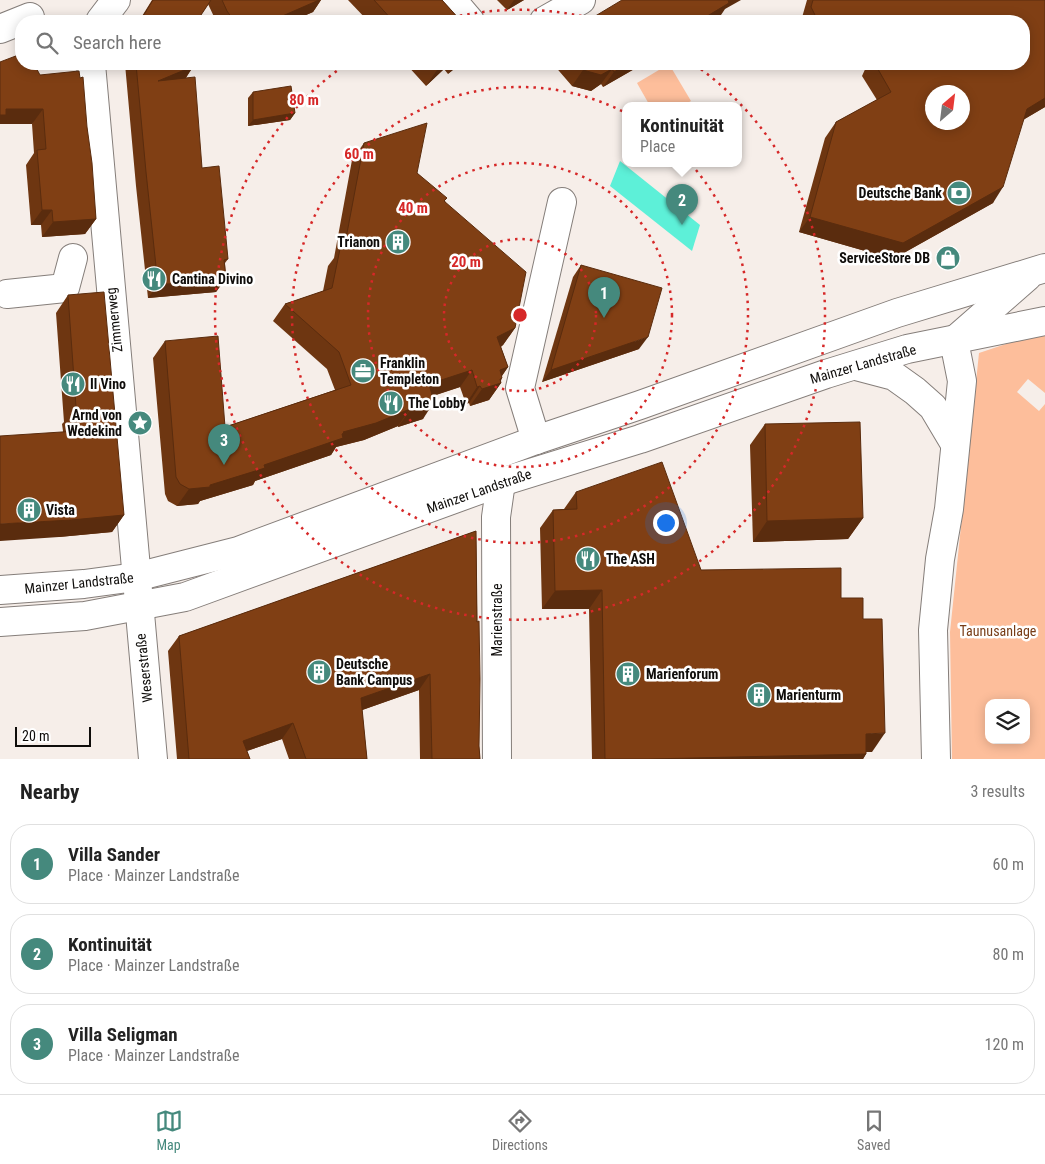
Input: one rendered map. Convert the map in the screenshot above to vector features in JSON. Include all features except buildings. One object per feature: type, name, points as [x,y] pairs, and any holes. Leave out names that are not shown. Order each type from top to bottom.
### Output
[{"type":"main road","points":[[105,15],[116,0]]},
{"type":"main road","points":[[452,0],[465,15]]},
{"type":"main road","points":[[555,15],[581,0]]},
{"type":"main road","points":[[0,29],[15,21]]},
{"type":"main road","name":"Zimmerweg","points":[[92,70],[136,577]]},
{"type":"main road","points":[[536,440],[520,388],[562,202]]},
{"type":"main road","points":[[7,294],[65,288],[74,258]]},
{"type":"main road","points":[[954,341],[1039,269]]},
{"type":"main road","name":"Mainzer Landstraße","points":[[0,590],[84,584],[136,577],[238,551],[536,440],[897,313],[1039,269]]},
{"type":"main road","points":[[897,313],[934,324],[954,341],[962,381],[949,509],[940,559],[933,630],[936,759]]},
{"type":"main road","points":[[954,341],[1045,321]]},
{"type":"main road","name":"Mainzer Landstraße","points":[[0,622],[86,616],[186,597],[501,482],[640,439],[826,374],[906,349],[954,341]]},
{"type":"main road","points":[[856,366],[894,376],[915,391],[933,407],[955,444]]},
{"type":"main road","name":"Marienstraße","points":[[497,759],[496,517],[501,482]]},
{"type":"main road","name":"Weserstraße","points":[[136,577],[153,759]]},
{"type":"green space","points":[[659,70],[673,70],[691,101],[648,102],[637,83]]},
{"type":"green space","name":"Taunusanlage","points":[[1045,331],[1045,393],[1028,379],[1017,392],[1039,411],[1045,404],[1045,759],[952,759],[950,632],[979,353]]},
{"type":"shaded area","points":[[620,161],[622,167],[628,167],[700,225],[692,251],[610,186]]},
{"type":"place","name":"Deutsche Bank","points":[[959,193]]},
{"type":"place","name":"Kontinuität","points":[[682,225]]},
{"type":"place","name":"Trianon","points":[[398,242]]},
{"type":"place","name":"ServiceStore DB","points":[[948,258]]},
{"type":"place","name":"Cantina Divino","points":[[154,279]]},
{"type":"place","name":"Villa Sander","points":[[604,318]]},
{"type":"place","name":"Franklin Templeton","points":[[363,371]]},
{"type":"place","name":"Il Vino","points":[[73,384]]},
{"type":"place","name":"The Lobby","points":[[391,403]]},
{"type":"place","name":"Arnd von Wedekind","points":[[140,423]]},
{"type":"place","name":"Villa Seligman","points":[[224,465]]},
{"type":"place","name":"Vista","points":[[29,510]]},
{"type":"place","name":"The ASH","points":[[588,559]]},
{"type":"place","name":"Deutsche Bank Campus","points":[[319,672]]},
{"type":"place","name":"Marienforum","points":[[628,674]]},
{"type":"place","name":"Marienturm","points":[[759,695]]}]
